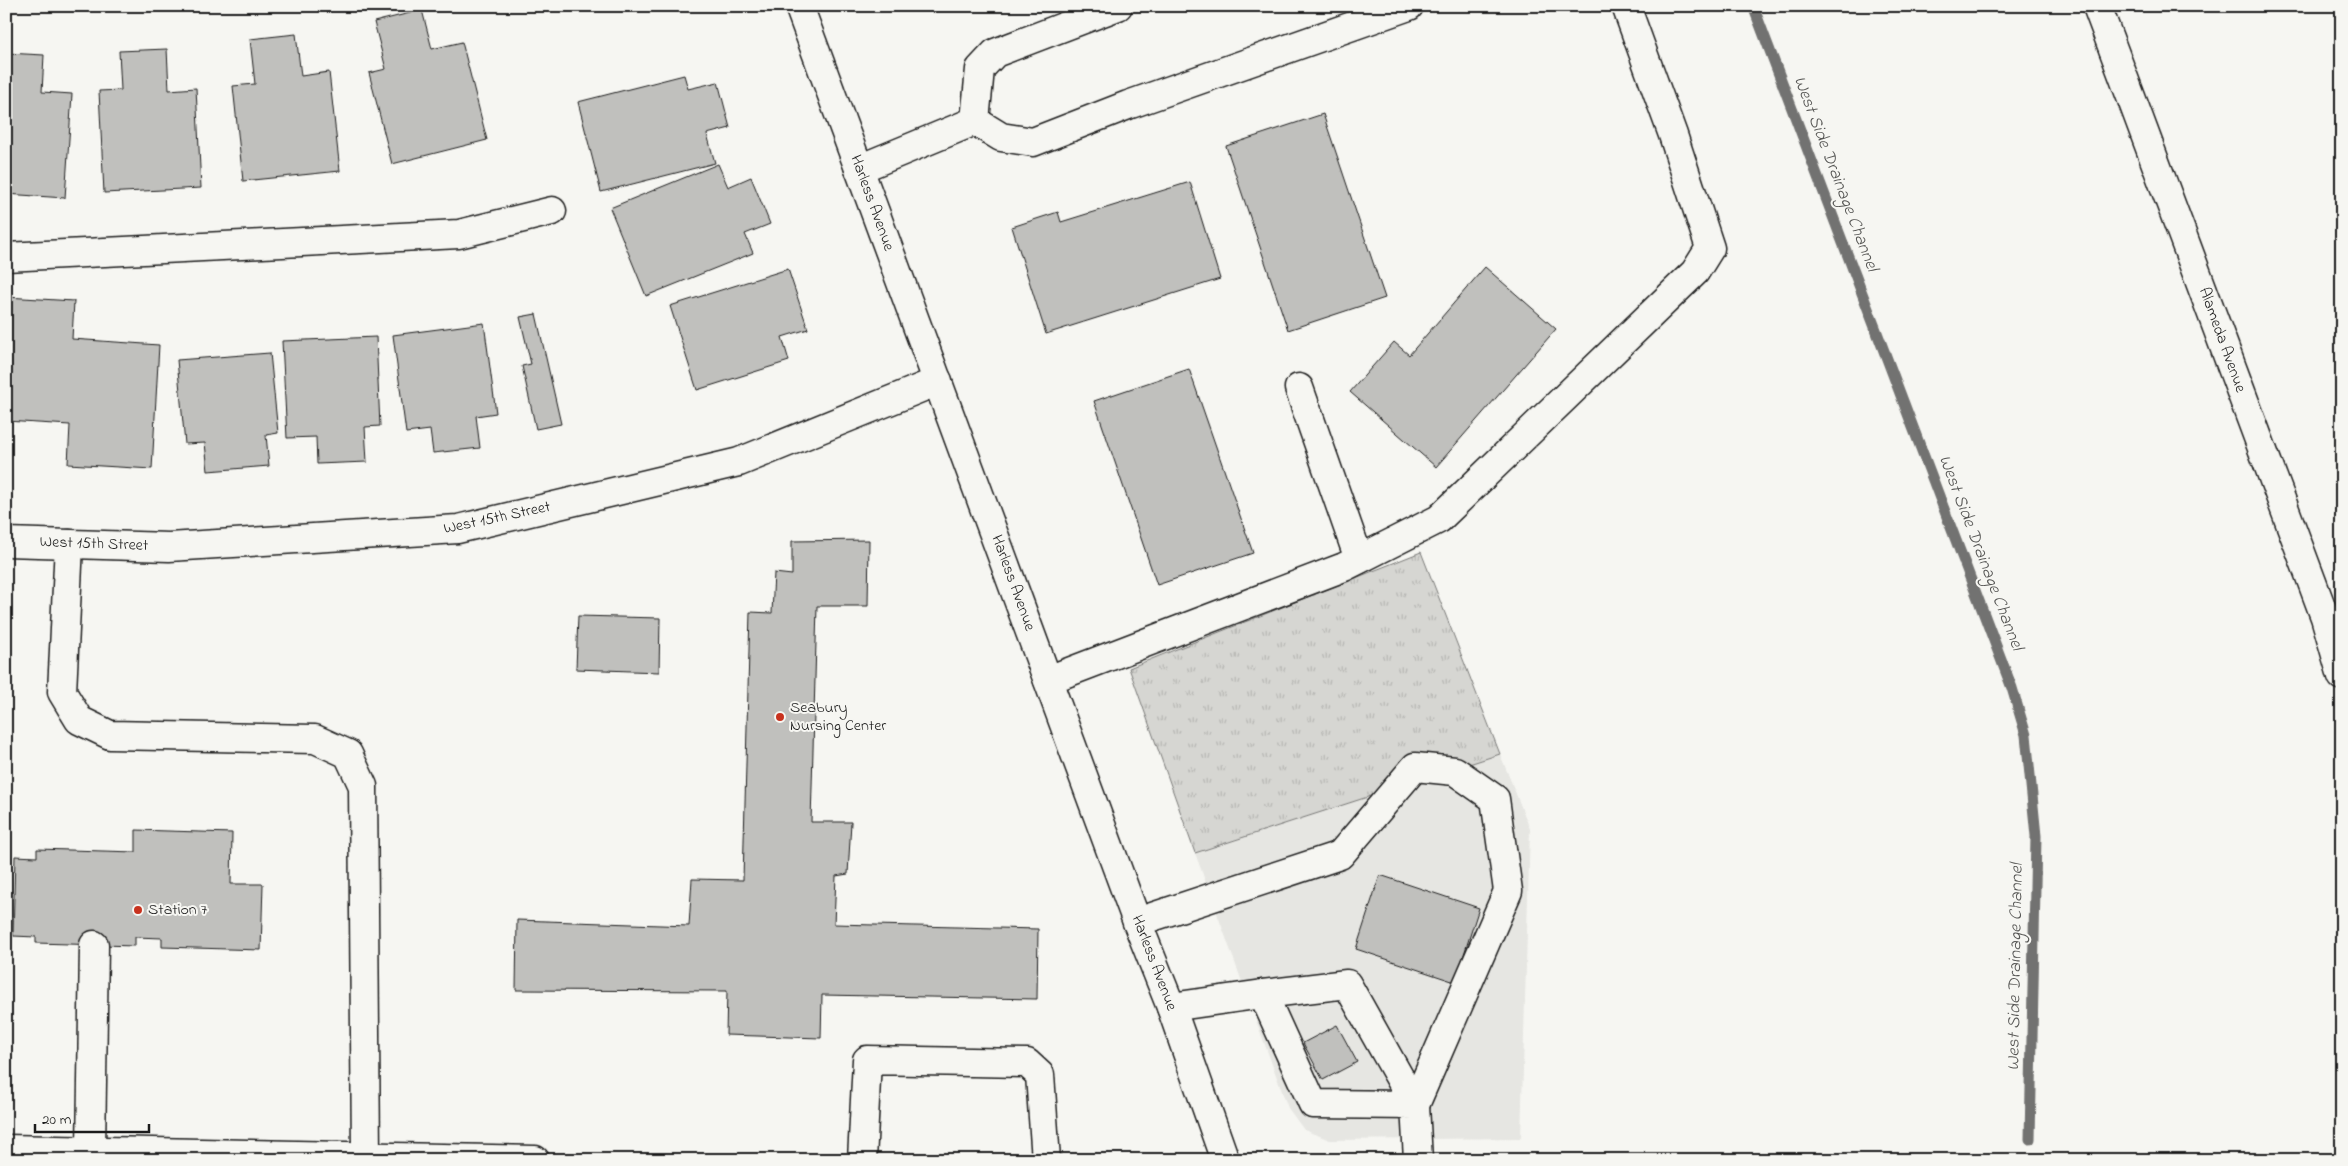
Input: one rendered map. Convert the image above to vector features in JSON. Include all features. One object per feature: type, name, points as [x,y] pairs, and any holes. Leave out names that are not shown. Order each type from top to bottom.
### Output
[{"type":"main road","name":"Harless Avenue","points":[[800,6],[1137,922],[1171,1007],[1225,1160]]},
{"type":"main road","points":[[975,121],[980,69],[996,53],[1118,6]]},
{"type":"main road","points":[[975,121],[1001,137],[1033,142],[1128,105],[1409,6]]},
{"type":"main road","points":[[1048,680],[1359,559],[1439,519],[1695,272],[1710,248],[1673,135],[1626,6]]},
{"type":"main road","name":"Alameda Avenue","points":[[2097,6],[2325,617],[2342,676]]},
{"type":"main road","points":[[859,169],[975,121]]},
{"type":"main road","points":[[6,257],[459,234],[552,211]]},
{"type":"main road","name":"West 15th Street","points":[[6,542],[169,547],[458,529],[739,462],[938,381]]},
{"type":"main road","points":[[1299,388],[1359,559]]},
{"type":"main road","points":[[69,544],[62,692],[79,720],[110,735],[316,739],[348,754],[363,786],[366,1156]]},
{"type":"main road","points":[[1137,922],[1340,855],[1415,767],[1455,771],[1495,799],[1508,891],[1415,1105]]},
{"type":"main road","points":[[91,1150],[94,944]]},
{"type":"main road","points":[[1171,1007],[1347,984],[1415,1105],[1418,1160]]},
{"type":"main road","points":[[1262,994],[1313,1104],[1415,1105]]},
{"type":"main road","points":[[862,1160],[867,1060],[1026,1062],[1040,1075],[1046,1160]]},
{"type":"main road","points":[[6,1148],[91,1150],[147,1156],[366,1156],[422,1159],[535,1160]]},
{"type":"shaded area","points":[[1500,754],[1530,829],[1521,1138],[1330,1140],[1304,1130],[1288,1108],[1195,853]]},
{"type":"green space","points":[[1421,552],[1500,754],[1195,853],[1129,668]]},
{"type":"building","points":[[422,10],[432,49],[462,42],[487,140],[392,164],[369,73],[386,69],[374,22]]},
{"type":"building","points":[[296,34],[301,76],[329,72],[340,171],[243,181],[233,86],[255,84],[250,39]]},
{"type":"building","points":[[167,49],[169,90],[196,88],[201,188],[104,193],[99,91],[121,90],[119,51]]},
{"type":"building","points":[[6,53],[44,55],[42,92],[72,94],[65,198],[6,194]]},
{"type":"building","points":[[684,75],[688,89],[718,82],[730,128],[707,134],[715,163],[601,192],[578,102]]},
{"type":"building","points":[[1323,114],[1385,298],[1288,330],[1226,146]]},
{"type":"building","points":[[718,164],[728,187],[751,177],[770,224],[745,234],[753,253],[646,296],[610,208]]},
{"type":"building","points":[[1190,182],[1220,279],[1046,334],[1012,227],[1058,212],[1061,222]]},
{"type":"building","points":[[1485,267],[1556,329],[1436,467],[1350,392],[1394,342],[1409,355]]},
{"type":"building","points":[[788,269],[808,329],[782,337],[789,361],[697,390],[670,306]]},
{"type":"building","points":[[6,297],[74,301],[72,339],[159,345],[152,469],[68,464],[70,425],[6,421]]},
{"type":"building","points":[[536,314],[561,424],[536,429],[522,366],[531,364],[520,317]]},
{"type":"building","points":[[484,323],[496,413],[476,416],[480,448],[433,453],[430,430],[406,433],[393,335]]},
{"type":"building","points":[[376,337],[380,426],[365,427],[367,462],[317,464],[316,437],[287,438],[282,341]]},
{"type":"building","points":[[270,353],[278,433],[266,435],[269,466],[208,471],[205,443],[185,444],[177,360]]},
{"type":"building","points":[[1189,369],[1253,553],[1157,585],[1094,401]]},
{"type":"building","name":"Seabury Nursing Center","points":[[869,540],[868,606],[817,606],[811,822],[851,822],[848,874],[836,876],[834,924],[1038,929],[1037,999],[822,995],[821,1038],[726,1035],[727,991],[516,990],[517,920],[689,926],[692,879],[743,880],[750,612],[772,613],[774,573],[792,575],[792,541]]},
{"type":"building","points":[[578,616],[660,618],[659,672],[576,669]]},
{"type":"building","name":"Station 7","points":[[136,830],[232,833],[231,884],[263,884],[261,950],[162,947],[162,938],[135,937],[135,946],[36,943],[36,937],[13,936],[15,856],[37,857],[37,849],[136,852]]},
{"type":"building","points":[[1380,875],[1479,908],[1455,982],[1356,949]]},
{"type":"building","points":[[1337,1025],[1357,1062],[1323,1080],[1303,1043]]},
{"type":"waterway","name":"West Side Drainage Channel","points":[[1753,6],[2012,688],[2026,735],[2036,836],[2030,1139]]},
{"type":"place","name":"Seabury Nursing Center","points":[[780,717]]},
{"type":"place","name":"Station 7","points":[[138,910]]}]
